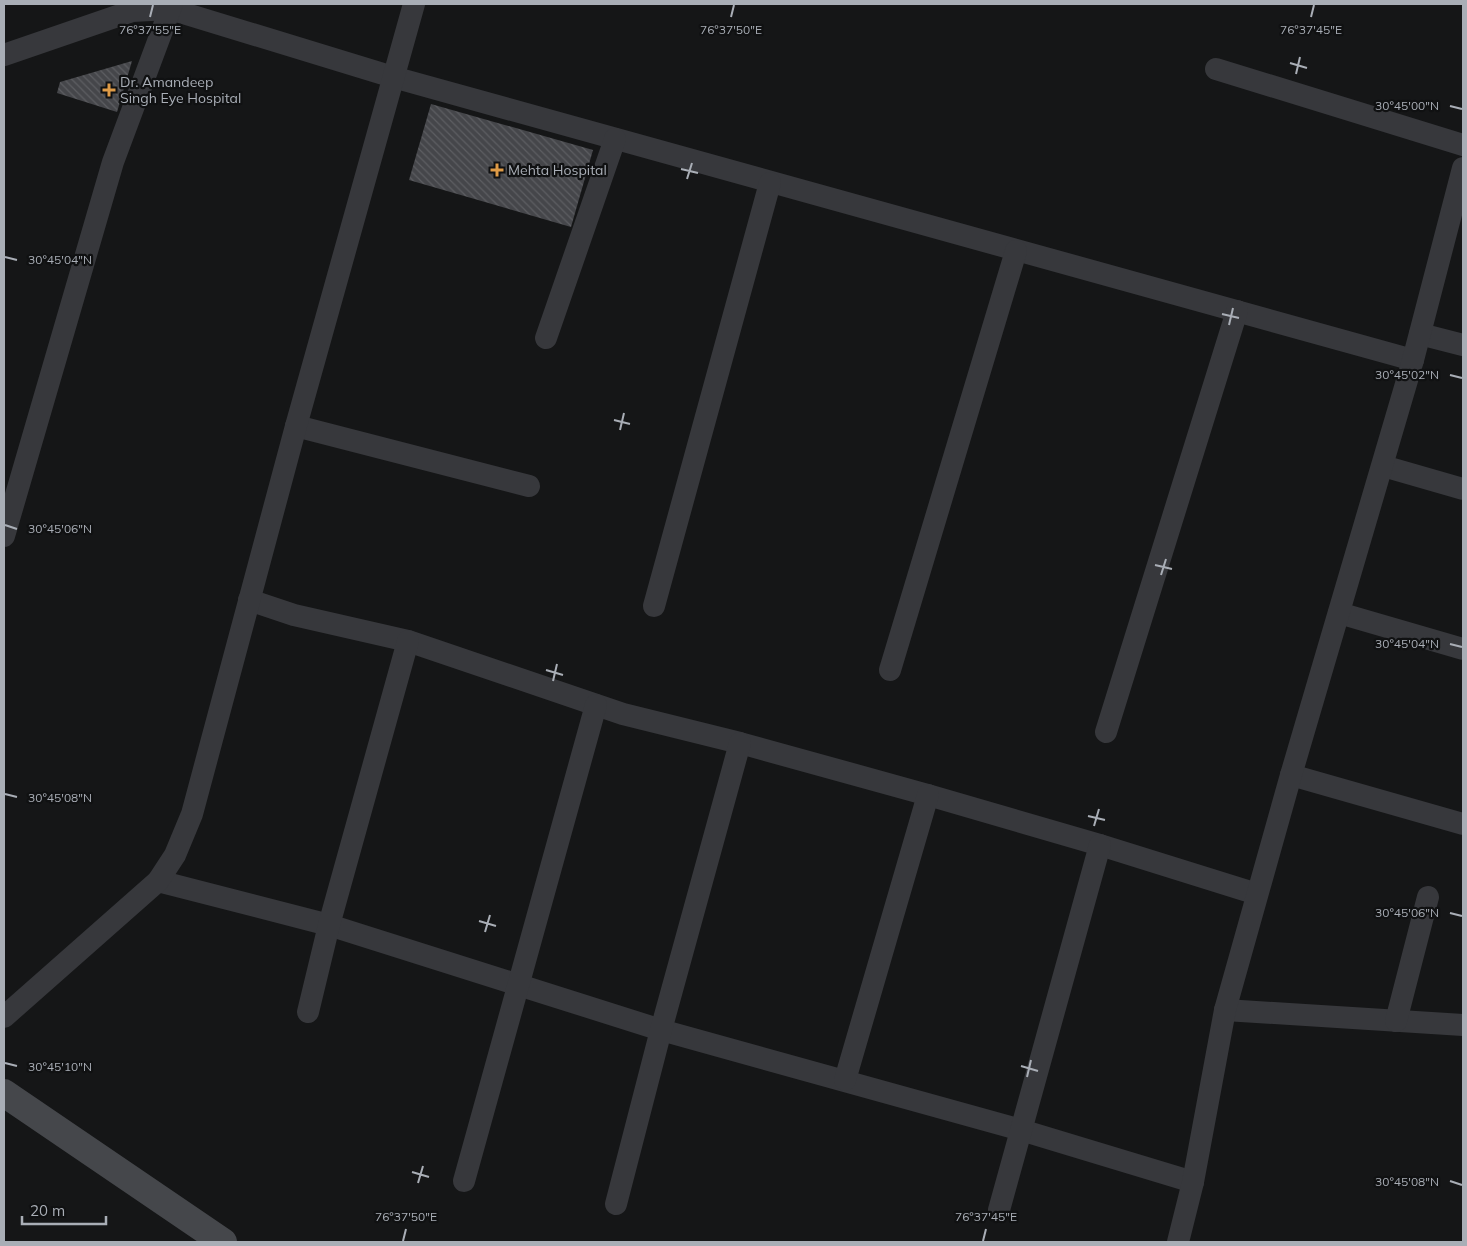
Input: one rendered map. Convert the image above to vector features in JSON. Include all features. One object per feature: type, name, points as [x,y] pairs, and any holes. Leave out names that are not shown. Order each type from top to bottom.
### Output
[{"type":"street","points":[[4,1017],[158,881],[175,855],[192,814],[296,426],[414,4]]},
{"type":"street","points":[[4,536],[113,162],[171,7]]},
{"type":"street","points":[[4,55],[132,11],[171,7],[393,77],[1413,360]]},
{"type":"street","points":[[1216,69],[1463,145]]},
{"type":"street","points":[[546,338],[615,139]]},
{"type":"street","points":[[1178,1242],[1193,1182],[1225,1010],[1291,775],[1383,466],[1462,176]]},
{"type":"street","points":[[654,606],[770,183]]},
{"type":"street","points":[[890,670],[1016,251]]},
{"type":"street","points":[[1106,732],[1237,311]]},
{"type":"street","points":[[1420,334],[1463,345]]},
{"type":"street","points":[[296,426],[529,486]]},
{"type":"street","points":[[1383,466],[1463,489]]},
{"type":"street","points":[[249,600],[294,615],[408,641],[623,714],[740,743],[928,796],[1100,845],[1257,894]]},
{"type":"street","points":[[1339,613],[1463,649]]},
{"type":"street","points":[[308,1012],[329,925],[408,641]]},
{"type":"street","points":[[464,1181],[596,705]]},
{"type":"street","points":[[616,1204],[661,1030],[740,743]]},
{"type":"street","points":[[1291,775],[1463,824]]},
{"type":"street","points":[[845,1080],[928,796]]},
{"type":"street","points":[[999,1210],[1100,845]]},
{"type":"street","points":[[158,881],[329,925],[518,983],[661,1030],[1021,1130],[1193,1182]]},
{"type":"street","points":[[1396,1021],[1428,896]]},
{"type":"street","points":[[1225,1010],[1463,1025]]},
{"type":"street","points":[[4,1094],[223,1242]]},
{"type":"building","points":[[132,61],[117,112],[57,93],[60,82]]},
{"type":"building","points":[[431,104],[593,150],[571,227],[409,180]]},
{"type":"place","name":"Dr. Amandeep Singh Eye Hospital","points":[[109,90]]},
{"type":"place","name":"Mehta Hospital","points":[[497,170]]}]
